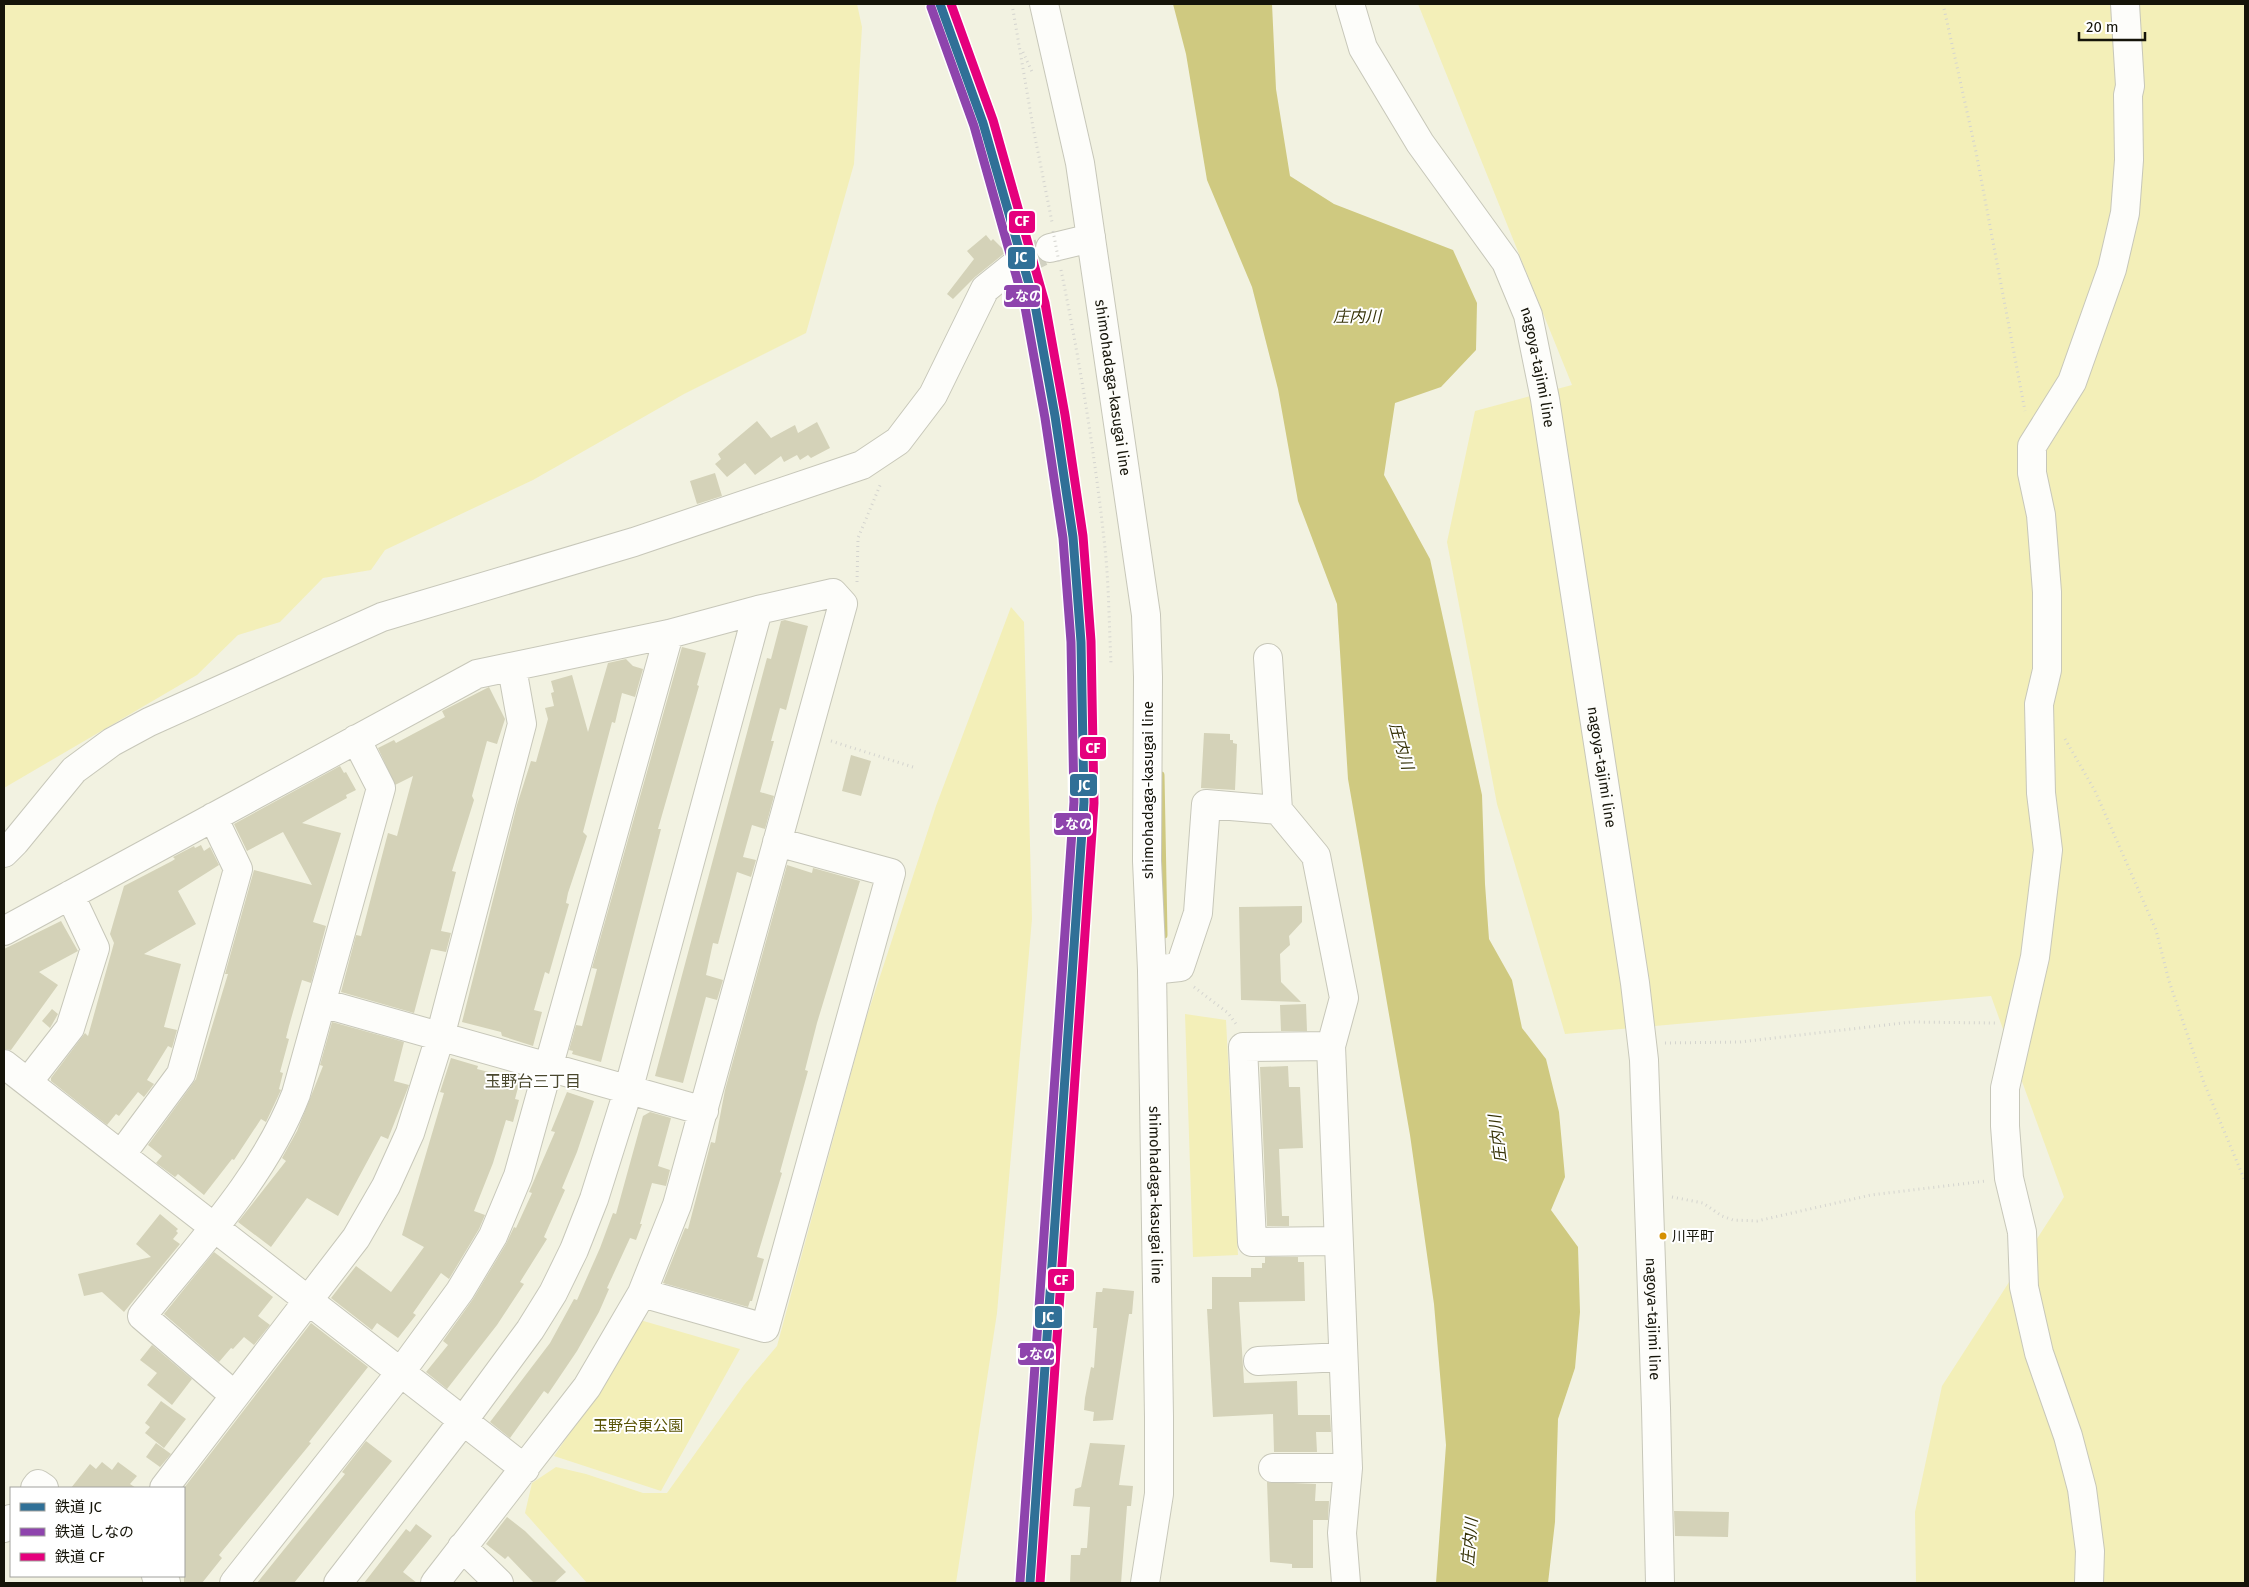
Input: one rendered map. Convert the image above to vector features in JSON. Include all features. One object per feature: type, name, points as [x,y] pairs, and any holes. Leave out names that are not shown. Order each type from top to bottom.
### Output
[{"type":"street","name":"shimohadaga-kasugai line","points":[[1044,4],[1080,163],[1146,615],[1148,677],[1147,861],[1152,970],[1159,1494],[1145,1583]]},
{"type":"street","name":"nagoya-tajimi line","points":[[1350,4],[1363,48],[1420,143],[1506,262],[1528,315],[1546,399],[1635,983],[1642,1046],[1649,1195],[1660,1583]]},
{"type":"street","points":[[2089,1583],[2090,1551],[2082,1489],[2068,1436],[2039,1353],[2024,1287],[2022,1232],[2010,1178],[2005,1126],[2005,1088],[2035,957],[2048,850],[2041,794],[2040,704],[2047,670],[2047,592],[2040,514],[2032,473],[2032,446],[2072,382],[2112,269],[2125,213],[2129,160],[2128,94],[2130,86],[2125,4]]},
{"type":"street","points":[[1054,247],[1091,238]]},
{"type":"street","points":[[4,853],[74,770],[112,742],[149,722],[382,617],[634,542],[862,465],[898,441],[933,395],[985,289],[1016,264]]},
{"type":"street","points":[[4,931],[476,674],[668,634],[758,610],[833,593],[843,604],[677,1205],[642,1293],[587,1387],[435,1583]]},
{"type":"street","points":[[338,1583],[463,1421],[530,1330],[570,1258],[594,1198],[628,1091],[758,610]]},
{"type":"street","points":[[234,1583],[400,1373],[460,1292],[493,1236],[518,1176],[668,634]]},
{"type":"street","points":[[1268,658],[1278,810],[1316,856],[1344,998],[1330,1046],[1348,1468],[1342,1533],[1346,1583]]},
{"type":"street","points":[[165,1487],[356,1238],[386,1186],[410,1133],[440,1037],[522,724],[512,668]]},
{"type":"street","points":[[234,1395],[142,1316],[267,1156],[284,1126],[296,1094],[381,788],[356,739]]},
{"type":"street","points":[[1152,970],[1180,967],[1198,914],[1206,804],[1278,810]]},
{"type":"street","points":[[121,1155],[181,1074],[236,879],[238,869],[213,817]]},
{"type":"street","points":[[642,1293],[765,1328],[890,873],[777,842]]},
{"type":"street","points":[[28,1082],[70,1028],[95,948],[70,895]]},
{"type":"street","points":[[322,1003],[549,1069],[704,1111]]},
{"type":"street","points":[[1330,1046],[1243,1048],[1252,1242],[1338,1241]]},
{"type":"street","points":[[4,1064],[525,1469]]},
{"type":"street","points":[[1258,1361],[1343,1357]]},
{"type":"street","points":[[1274,1468],[1348,1468]]},
{"type":"street","points":[[462,1547],[499,1583]]},
{"type":"path","points":[[1012,4],[1054,247],[1077,343],[1090,426],[1105,550],[1110,663]]},
{"type":"path","points":[[1944,4],[1978,161],[2032,446]]},
{"type":"path","points":[[2040,704],[2064,738],[2095,791],[2152,921],[2169,981],[2204,1082],[2245,1181]]},
{"type":"path","points":[[1180,967],[1185,985],[1198,987],[1228,1013],[1244,1035],[1243,1048]]},
{"type":"path","points":[[1642,1046],[1658,1043],[1740,1042],[1911,1022],[2020,1024]]},
{"type":"path","points":[[1649,1195],[1662,1195],[1703,1203],[1722,1216],[1733,1220],[1757,1221],[1871,1195],[2010,1178]]},
{"type":"green space","points":[[4,4],[857,4],[862,27],[854,164],[806,333],[684,394],[533,480],[385,550],[371,570],[323,578],[280,622],[238,635],[197,675],[4,788]]},
{"type":"green space","points":[[1418,4],[2245,4],[2245,1583],[1916,1583],[1915,1512],[1942,1386],[2064,1197],[1991,996],[1565,1034],[1497,804],[1447,542],[1475,411],[1572,385]]},
{"type":"green space","points":[[1011,607],[1024,622],[1032,919],[997,1313],[956,1583],[587,1583],[525,1513],[532,1483],[556,1467],[586,1474],[643,1493],[667,1493],[744,1385],[777,1346],[865,1022],[936,806]]},
{"type":"green space","points":[[1185,1014],[1226,1020],[1238,1255],[1193,1257]]},
{"type":"green space","name":"玉野台東公園","points":[[640,1320],[740,1349],[661,1491],[554,1456],[603,1385]]},
{"type":"water","name":"庄内川","points":[[1173,4],[1272,4],[1276,89],[1290,176],[1334,204],[1453,250],[1477,303],[1476,350],[1441,387],[1395,403],[1384,475],[1430,559],[1482,795],[1489,939],[1512,980],[1522,1028],[1546,1059],[1559,1112],[1565,1177],[1551,1210],[1578,1247],[1580,1312],[1575,1368],[1558,1419],[1555,1522],[1548,1583],[1436,1583],[1446,1445],[1434,1304],[1410,1135],[1348,779],[1337,604],[1298,501],[1278,389],[1252,287],[1207,180],[1186,54]]},
{"type":"building","points":[[986,235],[1006,252],[975,277],[953,299],[947,294],[974,259],[967,251]]},
{"type":"building","points":[[757,421],[771,438],[795,425],[798,433],[817,422],[830,448],[811,458],[808,455],[800,460],[797,455],[784,462],[781,456],[755,475],[745,463],[727,477],[715,464],[721,459],[718,454]]},
{"type":"building","points":[[715,473],[722,496],[697,504],[690,481]]},
{"type":"building","points":[[785,620],[808,626],[786,710],[780,708],[771,741],[774,741],[760,792],[774,796],[765,829],[752,825],[743,857],[756,860],[751,877],[737,872],[718,944],[713,943],[706,975],[723,980],[717,1000],[706,997],[683,1083],[655,1076],[767,658],[771,659],[781,621]]},
{"type":"building","points":[[682,647],[706,653],[697,685],[699,686],[658,829],[661,829],[601,1062],[572,1054],[573,1051],[569,1050],[576,1025],[582,1026],[597,969],[592,968]]},
{"type":"building","points":[[626,659],[633,666],[643,669],[635,697],[622,693],[615,723],[612,722],[583,832],[587,836],[568,893],[566,903],[569,904],[549,974],[545,972],[534,1010],[542,1012],[533,1046],[502,1036],[501,1032],[462,1022],[517,805],[531,761],[536,762],[548,719],[545,708],[554,706],[551,693],[554,692],[551,681],[572,675],[588,732],[608,663]]},
{"type":"building","points":[[489,687],[505,719],[497,744],[487,741],[472,796],[474,800],[452,871],[456,872],[441,931],[451,933],[446,952],[431,949],[414,1013],[341,992],[356,935],[361,936],[388,833],[397,836],[413,776],[395,785],[378,748],[394,740],[396,743],[445,717],[442,711]]},
{"type":"building","points":[[1204,733],[1230,734],[1230,740],[1237,744],[1235,790],[1201,788]]},
{"type":"building","points":[[851,755],[871,761],[861,796],[842,791]]},
{"type":"building","points":[[340,766],[344,773],[346,772],[356,790],[346,795],[347,798],[302,823],[341,833],[313,922],[326,926],[311,983],[302,980],[289,1026],[286,1038],[289,1039],[280,1072],[283,1073],[279,1089],[281,1090],[266,1122],[261,1119],[234,1160],[232,1159],[204,1195],[178,1174],[175,1177],[156,1163],[162,1156],[148,1145],[196,1079],[228,974],[225,974],[254,870],[312,885],[283,832],[247,851],[234,824]]},
{"type":"building","points":[[201,845],[204,851],[210,847],[219,865],[178,891],[196,924],[144,954],[181,964],[164,1027],[177,1030],[172,1048],[168,1046],[147,1080],[154,1084],[144,1097],[138,1092],[119,1116],[116,1114],[107,1125],[51,1081],[51,1078],[85,1033],[88,1036],[114,943],[110,934],[124,886],[172,861],[175,859],[173,857],[194,846],[195,848]]},
{"type":"building","points":[[787,865],[812,873],[813,868],[860,881],[817,1023],[805,1070],[808,1071],[780,1172],[782,1173],[757,1257],[764,1259],[752,1301],[750,1301],[748,1307],[663,1283],[685,1228],[688,1229],[711,1142],[715,1143],[725,1090]]},
{"type":"building","points":[[1302,906],[1302,922],[1289,936],[1290,945],[1280,954],[1281,982],[1301,1002],[1241,1000],[1239,907]]},
{"type":"building","points":[[61,921],[78,951],[39,972],[58,985],[11,1050],[4,1049],[4,949]]},
{"type":"building","points":[[1306,1004],[1307,1031],[1281,1031],[1280,1005]]},
{"type":"building","points":[[52,1009],[58,1014],[50,1028],[42,1021]]},
{"type":"building","points":[[332,1022],[404,1042],[394,1081],[409,1085],[388,1139],[381,1136],[338,1216],[307,1198],[271,1247],[238,1222],[286,1161],[282,1158],[297,1131],[323,1066],[320,1065]]},
{"type":"building","points":[[451,1058],[478,1066],[477,1069],[520,1080],[515,1099],[519,1100],[513,1122],[506,1120],[493,1163],[474,1211],[485,1215],[479,1229],[449,1279],[441,1273],[413,1313],[416,1315],[398,1338],[377,1323],[372,1330],[331,1298],[356,1266],[391,1292],[424,1247],[402,1235],[444,1093],[440,1092]]},
{"type":"building","points":[[1288,1066],[1289,1087],[1300,1087],[1303,1148],[1279,1149],[1282,1216],[1289,1216],[1289,1226],[1267,1226],[1260,1067]]},
{"type":"building","points":[[567,1092],[594,1101],[577,1152],[562,1188],[565,1190],[544,1237],[547,1239],[520,1282],[524,1284],[497,1325],[447,1389],[426,1372],[448,1345],[443,1341],[473,1299],[514,1227],[516,1228],[532,1193],[529,1192],[555,1132],[551,1131]]},
{"type":"building","points":[[650,1112],[671,1118],[658,1166],[670,1170],[666,1186],[652,1183],[636,1240],[630,1238],[607,1288],[609,1289],[599,1312],[577,1351],[548,1394],[544,1391],[510,1438],[490,1422],[550,1343],[574,1299],[577,1300],[613,1213],[616,1214],[643,1116]]},
{"type":"building","points":[[160,1214],[178,1229],[176,1231],[178,1233],[173,1239],[180,1244],[124,1312],[102,1292],[84,1296],[78,1274],[151,1257],[136,1244]]},
{"type":"building","points":[[214,1252],[273,1297],[258,1316],[270,1325],[254,1345],[244,1337],[219,1362],[164,1314]]},
{"type":"building","points":[[1265,1257],[1298,1257],[1298,1262],[1304,1262],[1305,1301],[1239,1302],[1244,1383],[1297,1381],[1298,1415],[1330,1415],[1331,1432],[1316,1432],[1317,1452],[1274,1452],[1273,1414],[1213,1417],[1207,1309],[1212,1309],[1212,1277],[1251,1277],[1251,1268],[1262,1268],[1262,1263],[1265,1263]]},
{"type":"building","points":[[1103,1288],[1134,1291],[1132,1314],[1129,1314],[1113,1420],[1093,1421],[1094,1412],[1084,1410],[1091,1367],[1094,1368],[1097,1328],[1093,1328],[1096,1292],[1102,1292]]},
{"type":"building","points":[[311,1323],[368,1367],[309,1442],[311,1443],[219,1555],[222,1558],[202,1583],[184,1583],[185,1487]]},
{"type":"building","points":[[152,1345],[192,1379],[172,1405],[147,1385],[157,1373],[140,1360]]},
{"type":"building","points":[[161,1401],[186,1419],[164,1448],[145,1433],[150,1427],[145,1423]]},
{"type":"building","points":[[366,1441],[392,1461],[294,1583],[257,1583],[345,1474],[342,1472]]},
{"type":"building","points":[[156,1443],[171,1454],[160,1467],[146,1457]]},
{"type":"building","points":[[1090,1443],[1125,1445],[1119,1485],[1133,1486],[1131,1506],[1127,1506],[1121,1583],[1070,1583],[1071,1555],[1080,1555],[1081,1548],[1087,1548],[1090,1507],[1073,1506],[1075,1489],[1081,1487]]},
{"type":"building","points":[[102,1462],[112,1470],[118,1462],[137,1476],[130,1484],[134,1487],[72,1487],[90,1464],[96,1469]]},
{"type":"building","points":[[1267,1482],[1316,1484],[1315,1501],[1329,1501],[1328,1520],[1313,1520],[1313,1568],[1292,1568],[1292,1564],[1270,1562]]},
{"type":"building","points":[[1674,1511],[1729,1512],[1728,1537],[1675,1536]]},
{"type":"building","points":[[507,1517],[525,1531],[566,1572],[554,1583],[534,1583],[508,1556],[505,1559],[486,1544]]},
{"type":"building","points":[[416,1524],[432,1536],[403,1572],[417,1583],[364,1583],[406,1529],[410,1532]]},
{"type":"waterway","points":[[1161,775],[1164,935]]},
{"type":"tunnel","points":[[1016,264],[1050,248]]},
{"type":"rail line","name":"JC","points":[[940,4],[983,123],[1035,305],[1055,416],[1073,537],[1081,642],[1084,802],[1030,1583]]},
{"type":"rail line","name":"CF","points":[[951,4],[993,120],[1045,303],[1065,415],[1083,536],[1091,641],[1094,803],[1040,1583]]},
{"type":"rail line","name":"しなの","points":[[931,7],[974,126],[1025,307],[1045,418],[1063,538],[1071,642],[1074,802],[1020,1582]]},
{"type":"place","name":"川平町","points":[[1663,1236]]},
{"type":"district","name":"玉野台三丁目","points":[[533,1081]]}]
